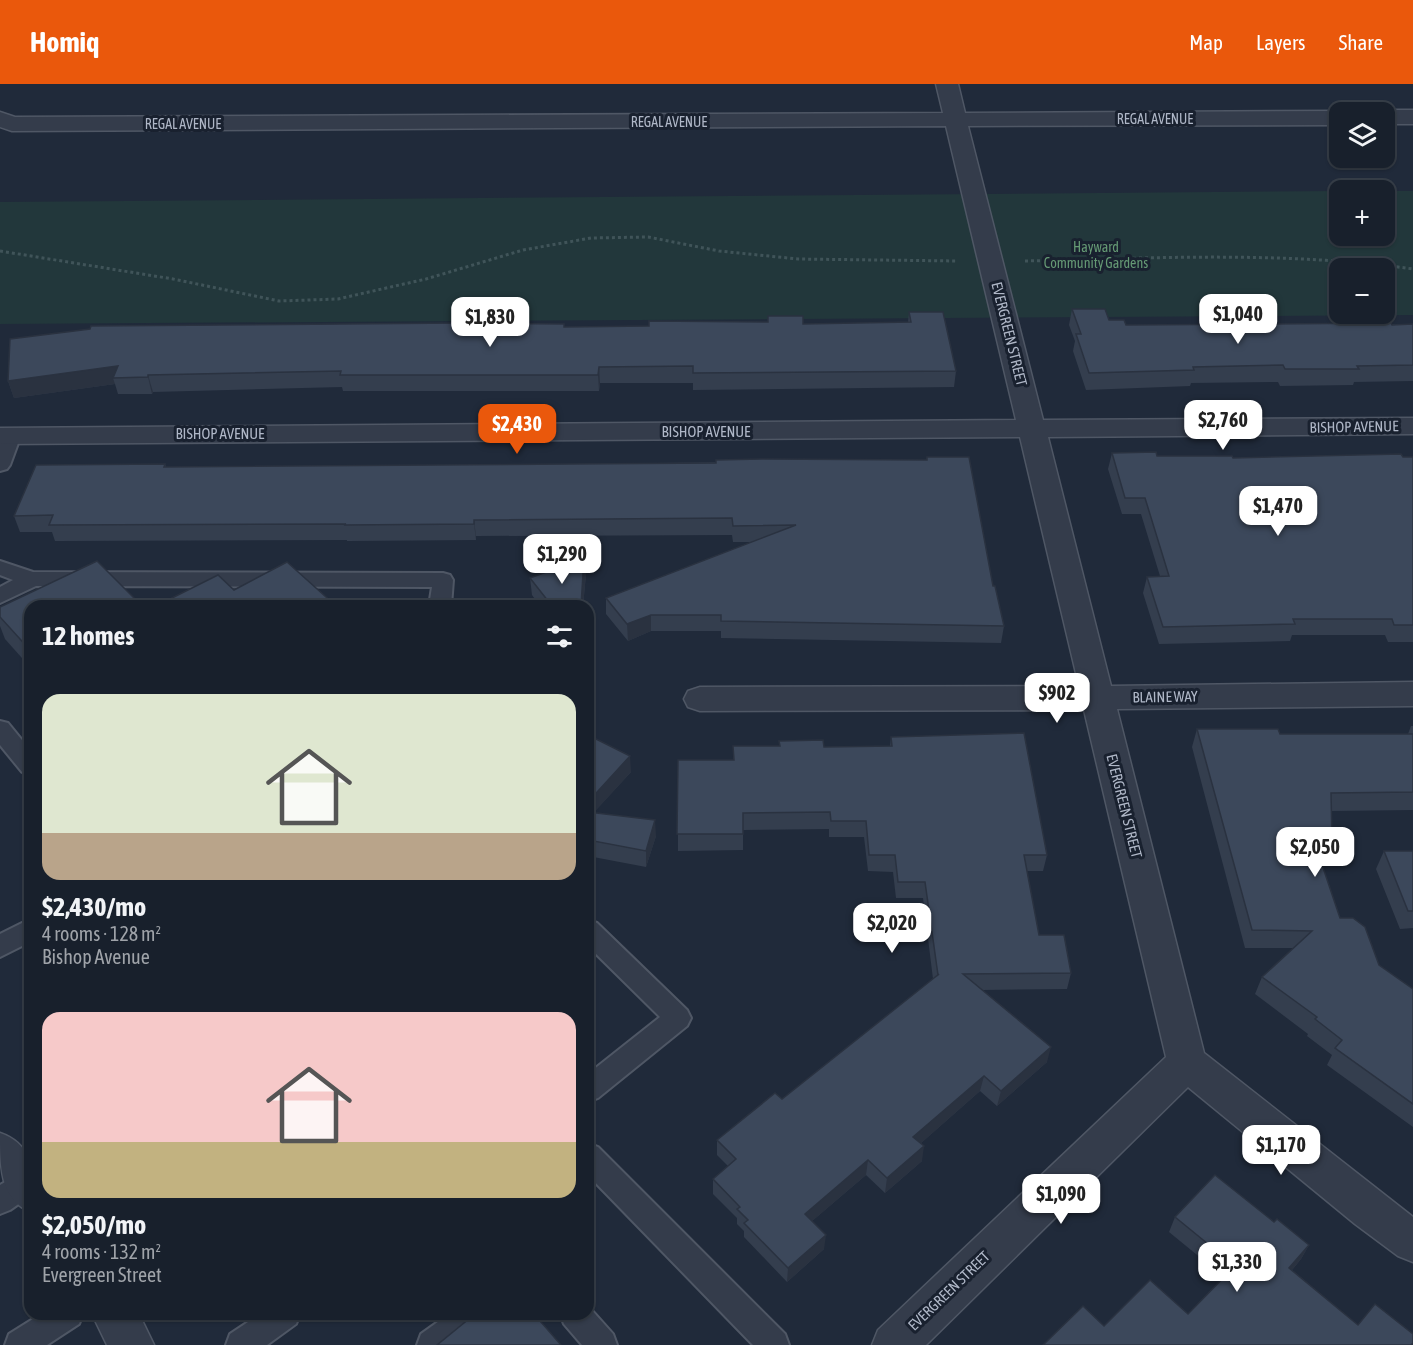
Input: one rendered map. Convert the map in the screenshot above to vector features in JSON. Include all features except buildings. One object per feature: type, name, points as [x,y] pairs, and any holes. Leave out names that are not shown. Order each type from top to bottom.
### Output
[{"type":"street","name":"EVERGREEN STREET","points":[[894,1345],[1187,1062],[947,84]]},
{"type":"street","points":[[1395,117],[1413,117]]},
{"type":"street","name":"REGAL AVENUE","points":[[0,119],[12,124],[1329,118]]},
{"type":"street","name":"BISHOP AVENUE","points":[[6,435],[1413,426]]},
{"type":"street","name":"BLAINE WAY","points":[[700,699],[1413,694]]},
{"type":"street","points":[[1187,1062],[1413,1242]]},
{"type":"street","points":[[0,1151],[18,1193]]},
{"type":"street","points":[[117,1320],[132,1345]]},
{"type":"lane","points":[[0,465],[6,435]]},
{"type":"lane","points":[[0,568],[32,579],[443,580],[441,600]]},
{"type":"lane","points":[[0,596],[32,579]]},
{"type":"lane","points":[[0,729],[24,759]]},
{"type":"lane","points":[[0,947],[24,933]]},
{"type":"lane","points":[[594,936],[678,1018],[594,1085]]},
{"type":"lane","points":[[594,1162],[774,1345]]},
{"type":"lane","points":[[20,1345],[59,1320]]},
{"type":"lane","points":[[241,1345],[276,1320]]},
{"type":"lane","points":[[432,1345],[465,1320]]},
{"type":"lane","points":[[580,1320],[602,1345]]},
{"type":"path","points":[[0,251],[173,279],[279,301],[338,299],[426,279],[523,250],[591,238],[648,237],[719,251],[798,259],[991,261],[1301,256],[1372,262],[1413,269]]},
{"type":"green space","name":"Hayward Community Gardens","points":[[1329,191],[1329,246],[1395,246],[1395,191],[1413,191],[1413,315],[1395,315],[1395,258],[1329,258],[1329,316],[0,324],[0,202]]}]
